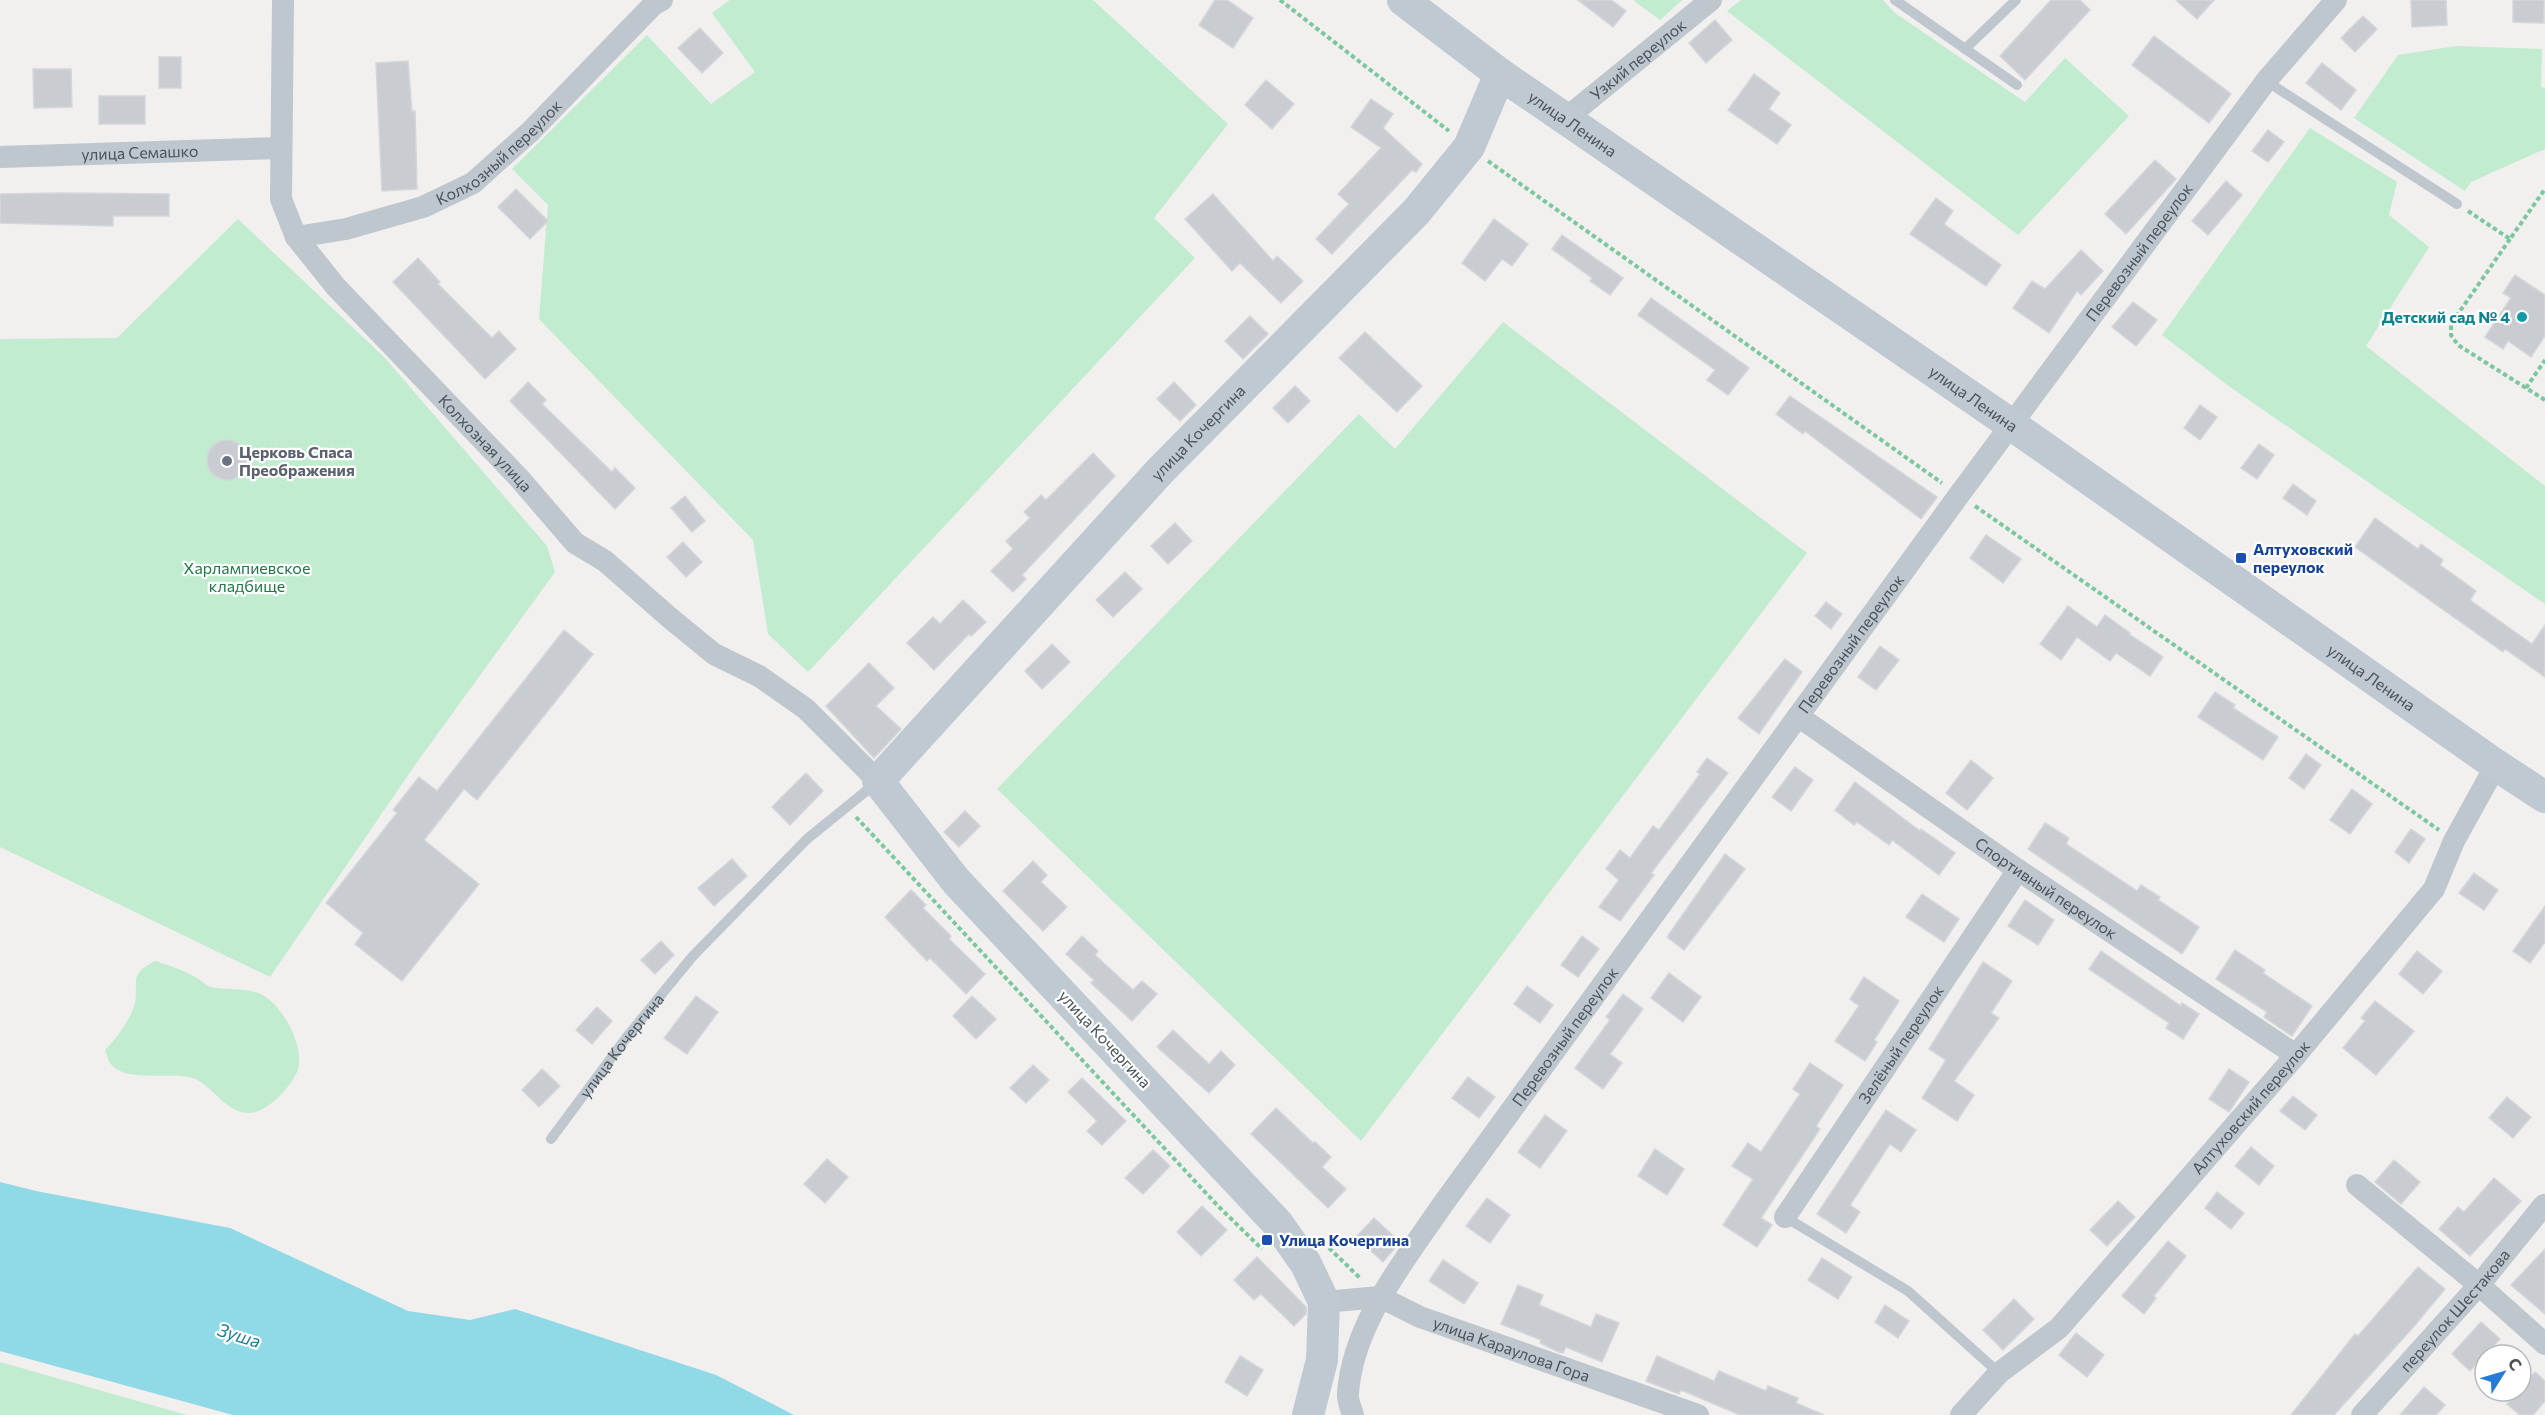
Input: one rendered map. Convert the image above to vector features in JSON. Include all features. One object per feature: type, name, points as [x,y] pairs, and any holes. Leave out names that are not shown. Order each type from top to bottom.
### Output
[{"type":"main road","name":"улица Ленина","points":[[1403,0],[1500,74],[2012,425],[2496,765],[2545,796]]},
{"type":"main road","name":"улица Кочергина","points":[[1324,1302],[1306,1264],[1278,1224],[956,881],[878,781],[1160,471],[1416,212],[1469,147],[1500,74]]},
{"type":"main road","points":[[1308,1415],[1322,1360],[1324,1302]]},
{"type":"street","name":"Колхозная улица","points":[[283,0],[280,199],[296,237],[336,287],[519,478],[575,543],[605,561],[714,654],[759,676],[806,709],[878,781]]},
{"type":"street","name":"Колхозный переулок","points":[[296,237],[346,229],[423,207],[473,183],[531,131],[653,5],[662,0]]},
{"type":"street","name":"Узкий переулок","points":[[1565,119],[1711,0]]},
{"type":"street","name":"Перевозный переулок","points":[[1353,1415],[1347,1394],[1357,1351],[1380,1297],[1443,1204],[1959,495],[2266,81],[2336,0]]},
{"type":"street","name":"улица Семашко","points":[[0,157],[280,148]]},
{"type":"street","name":"Спортивный переулок","points":[[1798,716],[2018,870],[2296,1055]]},
{"type":"street","name":"Алтуховский переулок","points":[[1961,1415],[1999,1373],[2060,1328],[2296,1055],[2434,889],[2454,841],[2496,765]]},
{"type":"street","name":"Зелёный переулок","points":[[1785,1217],[2018,870]]},
{"type":"street","points":[[2357,1185],[2479,1285],[2545,1344]]},
{"type":"street","name":"переулок Шестакова","points":[[2362,1415],[2479,1285],[2544,1205]]},
{"type":"street","points":[[1324,1302],[1380,1297]]},
{"type":"street","name":"улица Караулова Гора","points":[[1380,1297],[1420,1317],[1698,1415]]},
{"type":"lane","points":[[1895,0],[2018,85]]},
{"type":"lane","points":[[1965,49],[2016,0]]},
{"type":"lane","points":[[2266,81],[2457,204]]},
{"type":"lane","name":"улица Кочергина","points":[[551,1139],[626,1038],[692,957],[807,839],[878,781]]},
{"type":"lane","points":[[1785,1217],[1908,1292],[1999,1373]]},
{"type":"path","points":[[1280,0],[1469,147],[1959,495],[2454,841]]},
{"type":"path","points":[[2545,189],[2451,324],[2451,335],[2458,345],[2545,400]]},
{"type":"path","points":[[2457,204],[2510,239]]},
{"type":"path","points":[[2526,388],[2545,360]]},
{"type":"path","points":[[846,806],[1218,1206],[1265,1251]]},
{"type":"green space","points":[[730,0],[1093,0],[1228,124],[1154,218],[1195,258],[808,672],[768,634],[753,540],[539,319],[548,205],[512,169],[647,35],[711,104],[755,72],[712,13]]},
{"type":"green space","points":[[1633,0],[1682,0],[1660,20]]},
{"type":"green space","points":[[1741,0],[1883,0],[1895,13],[2025,102],[2065,58],[2129,116],[2018,235],[1727,11]]},
{"type":"green space","points":[[2456,46],[2542,49],[2541,87],[2545,88],[2545,149],[2471,182],[2465,191],[2354,118],[2398,55]]},
{"type":"green space","points":[[2310,128],[2397,182],[2389,215],[2429,247],[2366,346],[2545,486],[2545,604],[2230,387],[2162,335]]},
{"type":"green space","name":"Харлампиевское кладбище","points":[[238,219],[385,358],[547,546],[555,572],[415,765],[270,977],[0,847],[0,339],[117,338]]},
{"type":"green space","points":[[1503,322],[1807,553],[1361,1141],[997,789],[1359,414],[1395,449]]},
{"type":"green space","points":[[155,961],[184,971],[208,986],[258,993],[275,1005],[290,1026],[299,1062],[294,1078],[273,1102],[255,1112],[237,1111],[193,1078],[137,1075],[117,1069],[110,1063],[105,1050],[120,1032],[132,1012],[137,977],[146,966]]},
{"type":"green space","points":[[0,1362],[187,1415],[0,1415]]},
{"type":"water","name":"Зуша","points":[[0,1182],[230,1228],[408,1311],[470,1320],[515,1309],[716,1375],[794,1415],[233,1415],[0,1351]]},
{"type":"building","points":[[1215,0],[1227,0],[1253,18],[1233,48],[1199,25]]},
{"type":"building","points":[[1578,0],[1611,0],[1626,11],[1613,27]]},
{"type":"building","points":[[2051,0],[2080,0],[2090,10],[2025,80],[2000,56]]},
{"type":"building","points":[[2176,0],[2214,0],[2197,19]]},
{"type":"building","points":[[2411,0],[2446,0],[2447,25],[2412,27]]},
{"type":"building","points":[[2513,0],[2544,0],[2544,23],[2513,22]]},
{"type":"building","points":[[2363,16],[2377,29],[2355,52],[2341,38]]},
{"type":"building","points":[[1715,20],[1732,40],[1706,63],[1689,43]]},
{"type":"building","points":[[700,28],[723,53],[702,73],[678,48]]},
{"type":"building","points":[[2154,36],[2231,94],[2209,123],[2132,65]]},
{"type":"building","points":[[159,57],[181,57],[181,88],[159,88]]},
{"type":"building","points":[[408,61],[412,112],[415,111],[417,189],[382,191],[376,63]]},
{"type":"building","points":[[2322,63],[2356,90],[2341,110],[2306,83]]},
{"type":"building","points":[[33,69],[71,69],[72,107],[34,108]]},
{"type":"building","points":[[1754,74],[1780,93],[1769,109],[1791,125],[1777,144],[1728,110]]},
{"type":"building","points":[[1266,80],[1294,104],[1272,129],[1245,105]]},
{"type":"building","points":[[99,96],[145,96],[145,124],[99,124]]},
{"type":"building","points":[[1371,99],[1393,114],[1383,128],[1422,164],[1416,172],[1412,170],[1332,254],[1316,239],[1349,204],[1338,194],[1381,148],[1351,127]]},
{"type":"building","points":[[2268,130],[2284,142],[2268,162],[2252,151]]},
{"type":"building","points":[[2155,160],[2176,179],[2126,234],[2105,214]]},
{"type":"building","points":[[2226,181],[2242,195],[2208,235],[2192,221]]},
{"type":"building","points":[[516,189],[548,221],[530,239],[498,207]]},
{"type":"building","points":[[0,194],[169,194],[169,216],[113,216],[113,226],[0,223]]},
{"type":"building","points":[[1213,194],[1273,261],[1277,256],[1303,281],[1281,303],[1240,263],[1232,271],[1185,219]]},
{"type":"building","points":[[1936,198],[1953,211],[1944,224],[2001,265],[1986,286],[1910,234]]},
{"type":"building","points":[[1494,219],[1528,244],[1512,266],[1502,259],[1485,281],[1462,263]]},
{"type":"building","points":[[1562,235],[1623,278],[1610,295],[1590,281],[1592,278],[1552,249]]},
{"type":"building","points":[[2081,250],[2103,271],[2081,295],[2077,291],[2049,333],[2013,308],[2032,281],[2045,289]]},
{"type":"building","points":[[418,258],[440,282],[438,284],[492,338],[499,331],[516,349],[485,379],[393,282]]},
{"type":"building","name":"Детский сад № 4","points":[[2515,275],[2545,295],[2545,336],[2531,357],[2508,341],[2503,349],[2485,337],[2511,298],[2503,293]]},
{"type":"building","points":[[1651,298],[1749,368],[1728,395],[1707,380],[1715,370],[1638,315]]},
{"type":"building","points":[[2133,302],[2157,320],[2136,346],[2112,327]]},
{"type":"building","points":[[1250,316],[1268,334],[1243,359],[1225,341]]},
{"type":"building","points":[[1365,332],[1422,386],[1397,412],[1339,358]]},
{"type":"building","points":[[528,382],[546,400],[542,404],[612,472],[615,468],[635,488],[615,509],[510,401]]},
{"type":"building","points":[[1174,382],[1196,405],[1180,421],[1157,399]]},
{"type":"building","points":[[1295,386],[1310,401],[1288,423],[1273,408]]},
{"type":"building","points":[[1790,396],[1937,497],[1921,519],[1805,431],[1803,434],[1776,414]]},
{"type":"building","points":[[2200,405],[2217,417],[2200,440],[2184,428]]},
{"type":"building","name":"Церковь Спаса Преображения","points":[[227,440],[235,441],[241,446],[246,452],[246,468],[241,474],[235,479],[227,480],[219,479],[213,474],[208,468],[207,460],[208,452],[213,446],[219,441]]},
{"type":"building","points":[[2259,444],[2274,455],[2257,479],[2241,468]]},
{"type":"building","points":[[1093,453],[1115,476],[1022,575],[1026,579],[1013,592],[991,571],[1013,549],[1006,541],[1030,518],[1024,512],[1041,495],[1046,500]]},
{"type":"building","points":[[2293,484],[2316,501],[2307,515],[2283,498]]},
{"type":"building","points":[[685,496],[705,521],[692,532],[671,508]]},
{"type":"building","points":[[2375,518],[2418,549],[2421,544],[2443,560],[2440,565],[2476,591],[2470,600],[2532,644],[2545,625],[2545,677],[2505,649],[2503,652],[2355,547]]},
{"type":"building","points":[[1175,523],[1192,541],[1168,564],[1151,546]]},
{"type":"building","points":[[1986,535],[2021,559],[2003,583],[1970,558]]},
{"type":"building","points":[[683,542],[702,562],[686,577],[667,557]]},
{"type":"building","points":[[1125,572],[1142,589],[1113,617],[1096,600]]},
{"type":"building","points":[[963,600],[986,622],[971,636],[969,634],[934,670],[907,643],[933,617],[940,624]]},
{"type":"building","points":[[1826,602],[1842,614],[1831,629],[1815,616]]},
{"type":"building","points":[[2068,606],[2097,627],[2105,615],[2163,657],[2150,676],[2116,653],[2110,661],[2077,637],[2061,660],[2040,644]]},
{"type":"building","points":[[564,630],[593,654],[477,800],[464,789],[424,840],[479,884],[402,981],[355,944],[363,933],[326,903],[397,813],[393,810],[419,777],[437,791]]},
{"type":"building","points":[[1052,644],[1070,662],[1042,689],[1025,671]]},
{"type":"building","points":[[1880,646],[1899,660],[1876,690],[1858,677]]},
{"type":"building","points":[[1785,659],[1802,672],[1759,734],[1738,718]]},
{"type":"building","points":[[869,663],[894,688],[876,706],[901,729],[874,758],[826,706]]},
{"type":"building","points":[[2215,692],[2235,705],[2233,708],[2278,737],[2263,760],[2198,717]]},
{"type":"building","points":[[2306,754],[2321,765],[2304,789],[2289,778]]},
{"type":"building","points":[[1707,758],[1728,773],[1651,873],[1654,875],[1620,921],[1599,907],[1619,880],[1606,869],[1620,850],[1630,858],[1653,826],[1659,830],[1700,774],[1697,772]]},
{"type":"building","points":[[1971,760],[1993,778],[1967,810],[1946,793]]},
{"type":"building","points":[[1795,767],[1813,780],[1791,811],[1772,797]]},
{"type":"building","points":[[806,773],[823,791],[790,825],[772,807]]},
{"type":"building","points":[[1855,782],[1920,831],[1921,829],[1955,853],[1939,875],[1892,840],[1889,845],[1857,822],[1854,825],[1835,810]]},
{"type":"building","points":[[2352,789],[2372,804],[2350,834],[2330,820]]},
{"type":"building","points":[[965,811],[980,826],[959,847],[944,832]]},
{"type":"building","points":[[2045,823],[2069,838],[2066,844],[2137,891],[2141,885],[2160,897],[2158,900],[2199,927],[2182,954],[2028,849]]},
{"type":"building","points":[[2411,829],[2425,839],[2409,863],[2395,852]]},
{"type":"building","points":[[1725,854],[1745,869],[1684,950],[1667,937]]},
{"type":"building","points":[[732,859],[747,876],[714,906],[698,888]]},
{"type":"building","points":[[1033,861],[1047,875],[1041,882],[1067,907],[1043,931],[1003,891]]},
{"type":"building","points":[[2474,873],[2498,890],[2484,910],[2459,893]]},
{"type":"building","points":[[911,890],[926,905],[923,908],[951,936],[949,939],[985,974],[966,994],[930,958],[927,961],[885,917]]},
{"type":"building","points":[[1922,894],[1959,919],[1944,942],[1906,917]]},
{"type":"building","points":[[2025,900],[2054,920],[2038,945],[2008,926]]},
{"type":"building","points":[[2545,906],[2545,942],[2530,963],[2513,951]]},
{"type":"building","points":[[1082,936],[1098,951],[1095,955],[1133,990],[1142,981],[1157,994],[1132,1021],[1091,983],[1094,980],[1066,954]]},
{"type":"building","points":[[1582,936],[1599,949],[1578,977],[1561,965]]},
{"type":"building","points":[[661,941],[674,955],[655,974],[641,960]]},
{"type":"building","points":[[2235,950],[2265,970],[2263,973],[2312,1006],[2292,1036],[2264,1017],[2267,1012],[2216,979]]},
{"type":"building","points":[[2101,951],[2181,1006],[2182,1003],[2199,1014],[2183,1039],[2166,1028],[2169,1023],[2089,969]]},
{"type":"building","points":[[2417,951],[2442,971],[2423,994],[2399,974]]},
{"type":"building","points":[[1983,962],[2012,981],[1991,1013],[1999,1018],[1954,1081],[1974,1095],[1957,1121],[1922,1098],[1946,1060],[1929,1049]]},
{"type":"building","points":[[1669,973],[1701,997],[1683,1022],[1651,998]]},
{"type":"building","points":[[1864,977],[1899,1001],[1874,1040],[1877,1042],[1865,1061],[1835,1041],[1859,1006],[1850,999]]},
{"type":"building","points":[[1527,986],[1553,1005],[1540,1023],[1514,1004]]},
{"type":"building","points":[[1623,994],[1643,1009],[1610,1054],[1622,1063],[1603,1089],[1575,1068],[1610,1020],[1606,1017]]},
{"type":"building","points":[[696,996],[718,1012],[687,1054],[664,1038]]},
{"type":"building","points":[[972,996],[996,1019],[976,1039],[953,1016]]},
{"type":"building","points":[[2375,1001],[2414,1031],[2376,1075],[2343,1048],[2365,1021],[2361,1018]]},
{"type":"building","points":[[597,1007],[612,1021],[592,1044],[576,1030]]},
{"type":"building","points":[[1173,1030],[1209,1064],[1221,1051],[1235,1065],[1209,1093],[1157,1047]]},
{"type":"building","points":[[1810,1063],[1843,1085],[1816,1126],[1820,1129],[1761,1218],[1772,1225],[1757,1247],[1723,1225],[1753,1179],[1732,1166],[1748,1143],[1761,1152],[1800,1094],[1793,1089]]},
{"type":"building","points":[[1033,1065],[1049,1080],[1026,1103],[1010,1088]]},
{"type":"building","points":[[542,1069],[560,1086],[539,1107],[522,1090]]},
{"type":"building","points":[[2229,1069],[2249,1082],[2229,1112],[2209,1099]]},
{"type":"building","points":[[1468,1077],[1495,1097],[1479,1118],[1452,1098]]},
{"type":"building","points":[[1082,1078],[1126,1121],[1102,1145],[1087,1131],[1097,1121],[1068,1092]]},
{"type":"building","points":[[2293,1096],[2317,1115],[2305,1130],[2280,1111]]},
{"type":"building","points":[[2507,1097],[2531,1117],[2513,1138],[2489,1118]]},
{"type":"building","points":[[1276,1108],[1331,1157],[1322,1167],[1346,1189],[1328,1208],[1251,1134]]},
{"type":"building","points":[[1886,1110],[1916,1130],[1901,1152],[1890,1144],[1850,1205],[1860,1212],[1846,1233],[1817,1214]]},
{"type":"building","points":[[1545,1115],[1567,1131],[1540,1168],[1518,1152]]},
{"type":"building","points":[[2251,1147],[2274,1166],[2259,1185],[2235,1166]]},
{"type":"building","points":[[1655,1149],[1684,1169],[1667,1195],[1638,1176]]},
{"type":"building","points":[[1153,1150],[1170,1166],[1143,1194],[1125,1178]]},
{"type":"building","points":[[827,1159],[848,1177],[825,1203],[804,1184]]},
{"type":"building","points":[[2394,1160],[2420,1182],[2401,1204],[2375,1182]]},
{"type":"building","points":[[2494,1178],[2521,1201],[2470,1256],[2439,1229],[2458,1207],[2464,1212]]},
{"type":"building","points":[[2217,1192],[2244,1213],[2231,1229],[2205,1208]]},
{"type":"building","points":[[1487,1198],[1510,1215],[1490,1243],[1466,1226]]},
{"type":"building","points":[[2118,1201],[2135,1217],[2107,1246],[2090,1230]]},
{"type":"building","points":[[1202,1206],[1227,1230],[1201,1256],[1177,1232]]},
{"type":"building","points":[[1374,1218],[1400,1242],[1383,1262],[1356,1237]]},
{"type":"building","points":[[2168,1241],[2186,1256],[2154,1296],[2156,1298],[2144,1314],[2122,1296]]},
{"type":"building","points":[[2545,1249],[2545,1314],[2511,1285]]},
{"type":"building","points":[[1257,1257],[1306,1307],[1306,1314],[1294,1326],[1261,1294],[1254,1300],[1234,1280]]},
{"type":"building","points":[[1822,1258],[1852,1277],[1838,1299],[1808,1280]]},
{"type":"building","points":[[1443,1260],[1478,1283],[1464,1304],[1429,1281]]},
{"type":"building","points":[[2418,1267],[2445,1289],[2416,1324],[2334,1415],[2291,1415],[2355,1334],[2358,1336]]},
{"type":"building","points":[[1518,1285],[1543,1295],[1539,1305],[1591,1327],[1596,1314],[1619,1323],[1602,1362],[1566,1347],[1563,1353],[1559,1352],[1540,1343],[1541,1340],[1501,1324]]},
{"type":"building","points":[[2014,1299],[2034,1319],[2003,1350],[1983,1330]]},
{"type":"building","points":[[1885,1305],[1909,1321],[1898,1338],[1875,1322]]},
{"type":"building","points":[[2481,1322],[2500,1339],[2496,1343],[2473,1343],[2473,1368],[2470,1371],[2452,1354]]},
{"type":"building","points":[[2076,1333],[2104,1355],[2087,1377],[2059,1355]]},
{"type":"building","points":[[1240,1356],[1263,1370],[1247,1396],[1225,1382]]},
{"type":"building","points":[[1657,1356],[1714,1381],[1719,1371],[1766,1391],[1768,1386],[1798,1398],[1796,1403],[1824,1415],[1740,1415],[1681,1390],[1679,1394],[1646,1381]]},
{"type":"building","points":[[2535,1372],[2545,1381],[2545,1401],[2533,1415],[2520,1415],[2507,1404],[2533,1403],[2533,1374]]},
{"type":"building","points":[[2424,1387],[2445,1405],[2436,1415],[2400,1415]]},
{"type":"place","name":"Детский сад № 4","points":[[2522,317]]},
{"type":"place","name":"Церковь Спаса Преображения","points":[[227,461]]},
{"type":"place","name":"Алтуховский переулок","points":[[2241,558]]},
{"type":"place","name":"Улица Кочергина","points":[[1267,1240]]}]
